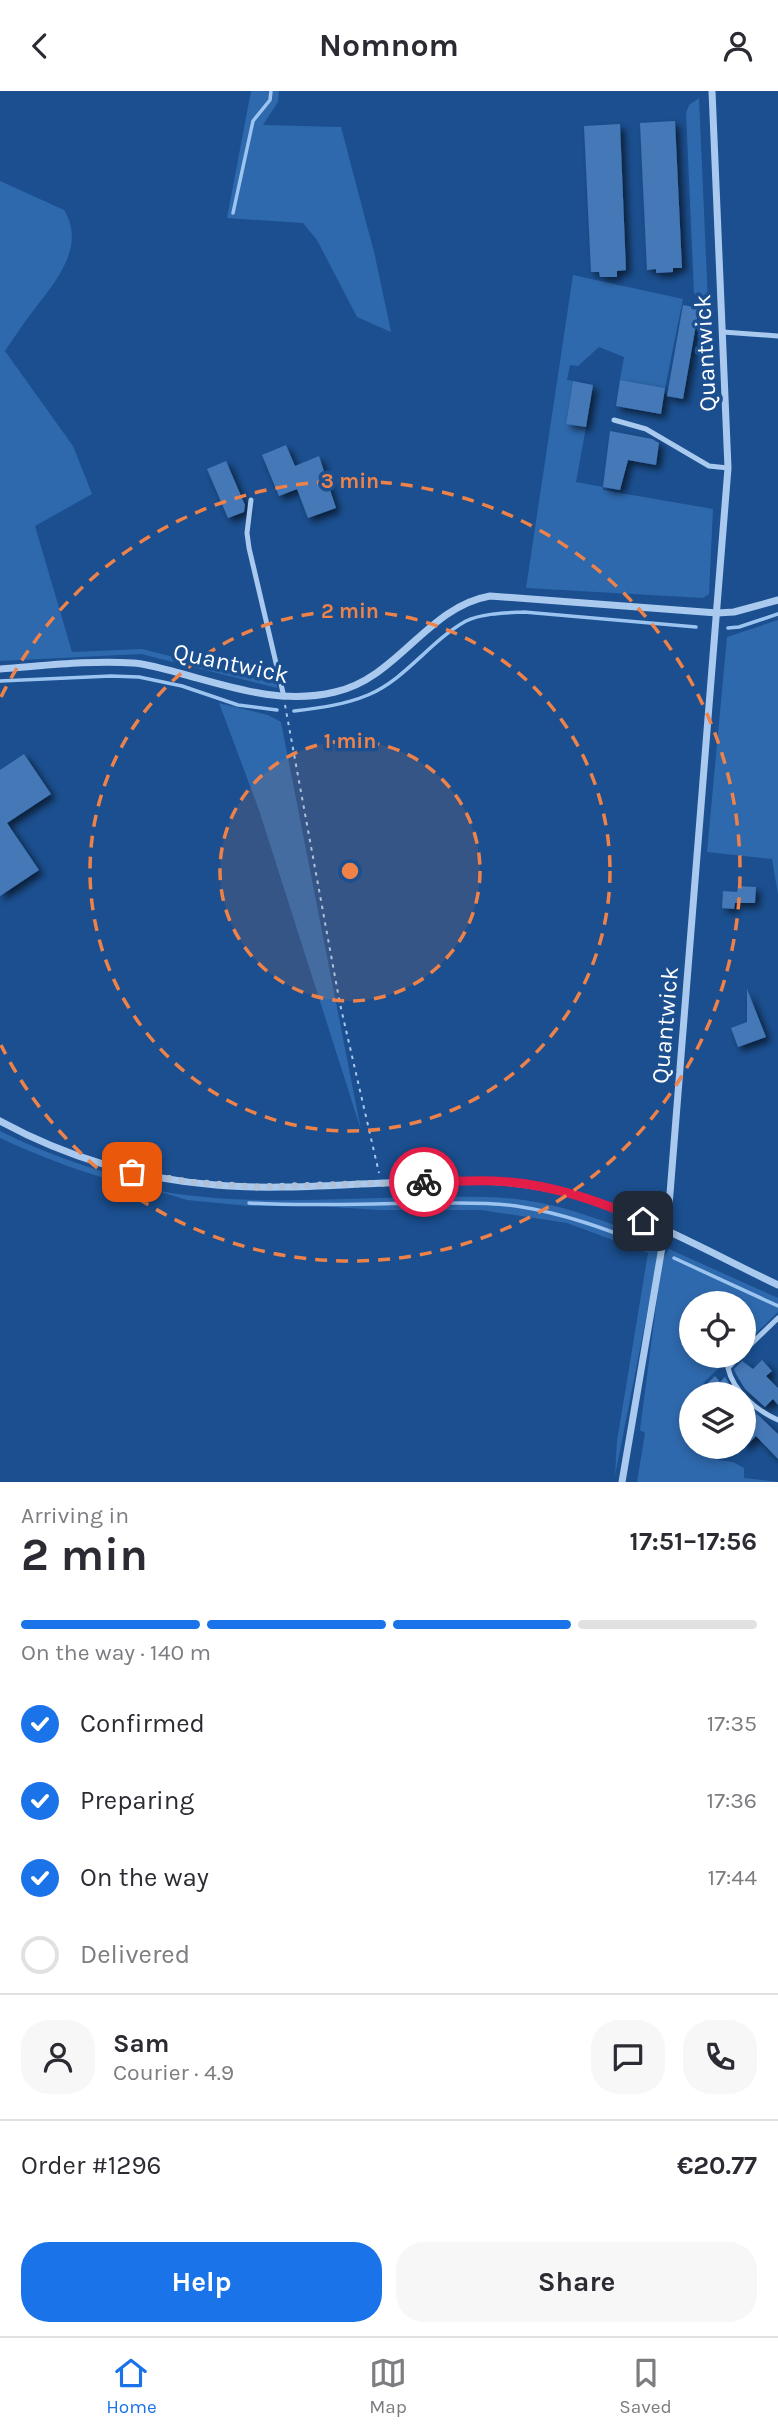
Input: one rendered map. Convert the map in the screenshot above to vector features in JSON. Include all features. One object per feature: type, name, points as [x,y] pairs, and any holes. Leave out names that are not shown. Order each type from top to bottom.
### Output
[{"type":"street","name":"Quantwick","points":[[622,1482],[669,1206],[728,468],[712,91]]},
{"type":"street","name":"Quantwick","points":[[0,669],[133,663],[243,690],[284,697],[336,692],[370,679],[443,616],[474,599],[490,596],[717,613],[734,612],[778,600]]},
{"type":"street","points":[[0,1121],[80,1157],[132,1172],[189,1182],[255,1187],[493,1181],[526,1184],[590,1199],[778,1285]]},
{"type":"lane","points":[[723,332],[778,336]]},
{"type":"lane","points":[[614,420],[646,429],[709,466],[728,468]]},
{"type":"lane","points":[[251,500],[247,533],[249,548],[284,697]]},
{"type":"lane","points":[[756,1339],[778,1318]]},
{"type":"lane","points":[[728,1368],[732,1381],[752,1403],[778,1420]]},
{"type":"path","points":[[284,697],[340,1004],[381,1184]]},
{"type":"shaded area","points":[[251,91],[279,91],[278,102],[263,125],[341,127],[375,256],[391,332],[357,317],[317,240],[303,223],[227,218]]},
{"type":"shaded area","points":[[699,98],[708,303],[701,302],[694,293],[686,113],[689,105]]},
{"type":"shaded area","points":[[0,181],[64,210],[72,236],[60,274],[5,351],[73,446],[92,494],[35,526],[72,652],[142,649],[277,683],[277,688],[141,654],[0,661]]},
{"type":"shaded area","points":[[573,275],[683,299],[665,388],[620,380],[624,357],[599,347],[578,366],[570,365],[567,380],[573,381],[566,423],[586,427],[576,482],[603,487],[603,490],[713,509],[709,594],[703,598],[526,588]]},
{"type":"shaded area","points":[[778,620],[778,895],[772,859],[707,852],[727,637]]},
{"type":"shaded area","points":[[219,703],[268,715],[281,722],[361,1130],[259,810]]},
{"type":"shaded area","points":[[0,1131],[67,1160],[137,1181],[137,1187],[84,1172],[34,1153],[0,1138]]},
{"type":"shaded area","points":[[154,1190],[255,1200],[459,1197],[516,1199],[588,1216],[658,1244],[658,1257],[615,1476],[617,1441],[648,1253],[567,1223],[481,1210],[249,1206],[187,1200]]},
{"type":"shaded area","points":[[669,1249],[778,1298],[778,1312],[756,1333],[756,1291],[679,1291],[679,1368],[719,1368],[704,1382],[679,1382],[679,1459],[717,1459],[733,1462],[744,1468],[744,1478],[778,1482],[637,1482],[645,1433],[640,1430],[662,1260]]},
{"type":"building","points":[[675,121],[682,268],[673,268],[673,272],[656,273],[656,269],[647,270],[640,123]]},
{"type":"building","points":[[620,124],[626,270],[617,271],[617,277],[600,277],[599,272],[591,272],[584,126]]},
{"type":"building","points":[[683,305],[699,308],[683,399],[667,396]]},
{"type":"building","points":[[620,380],[665,388],[661,414],[616,406]]},
{"type":"building","points":[[573,381],[593,385],[586,427],[566,424]]},
{"type":"building","points":[[610,431],[652,439],[659,443],[656,465],[628,460],[620,490],[603,487]]},
{"type":"building","points":[[286,445],[295,466],[319,456],[336,508],[308,518],[297,489],[279,496],[262,455]]},
{"type":"building","points":[[226,461],[245,505],[244,512],[228,518],[207,469]]},
{"type":"building","points":[[24,754],[51,794],[7,823],[39,870],[0,896],[0,770]]},
{"type":"building","points":[[738,886],[756,887],[755,903],[735,903],[734,909],[722,908],[723,891],[737,892]]},
{"type":"building","points":[[747,989],[766,1037],[738,1047],[731,1028],[747,1022]]},
{"type":"building","points":[[762,1360],[772,1371],[766,1376],[778,1388],[778,1405],[773,1399],[765,1407],[756,1399],[756,1382],[741,1382],[734,1369],[753,1369]]},
{"type":"building","points":[[715,1376],[720,1382],[709,1382]]},
{"type":"building","points":[[756,1415],[778,1434],[778,1459],[756,1436]]},
{"type":"waterway","points":[[233,213],[253,121],[270,100],[271,91]]},
{"type":"waterway","points":[[294,711],[350,701],[382,688],[453,629],[480,616],[524,612],[696,627]]},
{"type":"waterway","points":[[728,628],[778,614]]},
{"type":"waterway","points":[[0,681],[139,677],[182,686],[238,705],[277,710]]},
{"type":"waterway","points":[[249,1203],[506,1205],[567,1217],[649,1246]]},
{"type":"waterway","points":[[674,1258],[778,1306]]},
{"type":"way so far","points":[[132,1172],[218,1186],[424,1182]]},
{"type":"route","points":[[424,1182],[493,1181],[526,1184],[590,1199],[643,1221]]}]
